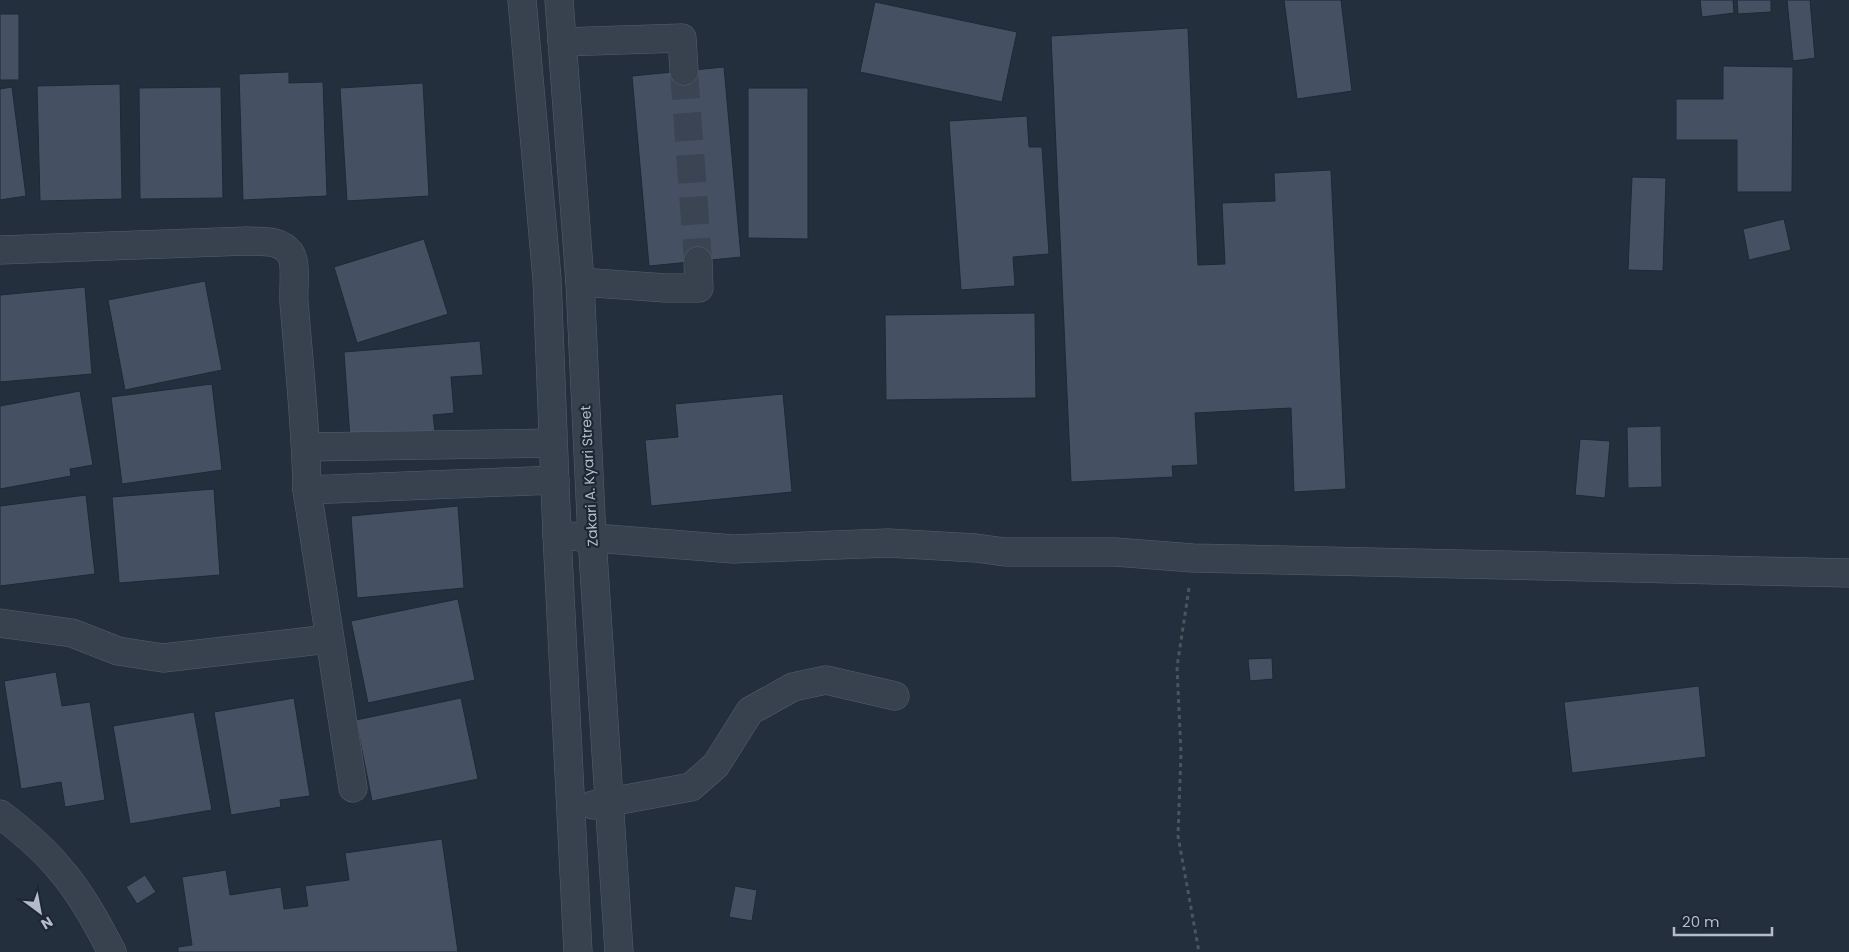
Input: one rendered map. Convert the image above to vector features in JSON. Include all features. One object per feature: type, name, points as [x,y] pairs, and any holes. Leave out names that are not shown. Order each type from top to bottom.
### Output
[{"type":"street","points":[[522,0],[547,279],[554,480],[578,952]]},
{"type":"street","name":"Zakari A. Kyari Street","points":[[560,0],[580,282],[592,538],[619,952]]},
{"type":"street","points":[[562,42],[682,38],[684,71]]},
{"type":"street","points":[[0,250],[247,241],[278,243],[289,252],[293,259],[294,299],[306,447],[307,490],[352,788]]},
{"type":"street","points":[[580,282],[666,288],[700,288],[698,261]]},
{"type":"street","points":[[306,447],[553,443]]},
{"type":"street","points":[[448,444],[456,484]]},
{"type":"street","points":[[307,490],[554,480]]},
{"type":"street","points":[[557,535],[733,549],[888,544],[976,548],[1005,552],[1115,552],[1194,558],[1849,573]]},
{"type":"street","points":[[0,623],[72,633],[118,651],[163,658],[329,639]]},
{"type":"street","points":[[570,810],[691,787],[716,765],[750,711],[793,687],[826,680],[895,696]]},
{"type":"street","points":[[0,814],[26,834],[60,868],[93,915],[112,952]]},
{"type":"path","points":[[1194,558],[1177,667],[1181,753],[1178,836],[1199,952]]},
{"type":"building","points":[[1284,0],[1341,0],[1352,91],[1297,99]]},
{"type":"building","points":[[1700,0],[1733,0],[1734,13],[1702,17]]},
{"type":"building","points":[[1737,0],[1771,0],[1771,12],[1738,14]]},
{"type":"building","points":[[1787,0],[1810,0],[1815,58],[1793,61]]},
{"type":"building","points":[[875,2],[1017,32],[1002,102],[860,72]]},
{"type":"building","points":[[0,14],[19,14],[19,80],[0,80]]},
{"type":"building","points":[[1188,28],[1198,265],[1225,264],[1222,203],[1275,201],[1274,173],[1331,170],[1346,489],[1294,492],[1291,408],[1195,413],[1198,465],[1172,466],[1173,477],[1071,482],[1051,36]]},
{"type":"building","points":[[1723,66],[1793,67],[1792,192],[1737,192],[1737,140],[1676,140],[1676,99],[1723,99]]},
{"type":"building","points":[[724,67],[741,257],[649,266],[632,76]]},
{"type":"building","points":[[289,72],[289,83],[323,82],[327,196],[243,200],[239,74]]},
{"type":"building","points":[[423,83],[429,196],[347,201],[340,88]]},
{"type":"building","points":[[120,84],[122,199],[40,201],[37,86]]},
{"type":"building","points":[[12,87],[26,196],[0,200],[0,89]]},
{"type":"building","points":[[221,87],[223,198],[140,199],[139,88]]},
{"type":"building","points":[[748,88],[808,88],[808,239],[748,238]]},
{"type":"building","points":[[1027,116],[1029,147],[1042,147],[1049,254],[1013,257],[1015,286],[961,290],[949,121]]},
{"type":"building","points":[[1632,177],[1666,178],[1663,271],[1628,270]]},
{"type":"building","points":[[1784,219],[1791,250],[1749,260],[1743,229]]},
{"type":"building","points":[[424,239],[448,314],[357,343],[334,267]]},
{"type":"building","points":[[205,281],[222,370],[125,390],[108,300]]},
{"type":"building","points":[[85,287],[92,374],[0,382],[0,295]]},
{"type":"building","points":[[1035,313],[1036,398],[886,400],[885,315]]},
{"type":"building","points":[[480,341],[483,375],[451,377],[454,413],[433,415],[435,431],[350,438],[344,352]]},
{"type":"building","points":[[212,384],[222,470],[122,484],[111,397]]},
{"type":"building","points":[[80,391],[93,465],[70,469],[71,476],[0,489],[0,406]]},
{"type":"building","points":[[783,394],[792,492],[651,506],[645,440],[678,437],[675,404]]},
{"type":"building","points":[[1661,426],[1662,487],[1628,488],[1627,427]]},
{"type":"building","points":[[1580,439],[1610,441],[1605,498],[1575,495]]},
{"type":"building","points":[[214,489],[220,575],[119,583],[112,497]]},
{"type":"building","points":[[86,495],[95,574],[0,586],[0,506]]},
{"type":"building","points":[[458,506],[464,588],[357,598],[351,516]]},
{"type":"building","points":[[458,599],[475,680],[368,703],[351,621]]},
{"type":"building","points":[[1272,658],[1273,679],[1250,681],[1248,659]]},
{"type":"building","points":[[56,672],[62,706],[90,702],[105,800],[65,807],[61,782],[21,789],[4,681]]},
{"type":"building","points":[[1699,686],[1706,757],[1572,773],[1564,702]]},
{"type":"building","points":[[294,698],[310,796],[280,800],[281,807],[231,815],[214,712]]},
{"type":"building","points":[[461,698],[478,779],[372,801],[356,720]]},
{"type":"building","points":[[194,712],[212,810],[130,824],[113,726]]},
{"type":"building","points":[[442,839],[458,952],[178,952],[178,947],[192,945],[182,877],[226,870],[230,895],[281,887],[284,909],[308,906],[305,886],[349,880],[345,853]]},
{"type":"building","points":[[145,875],[156,892],[137,904],[126,887]]},
{"type":"building","points":[[735,886],[757,890],[752,921],[729,917]]},
{"type":"tunnel","points":[[684,71],[698,261]]}]
